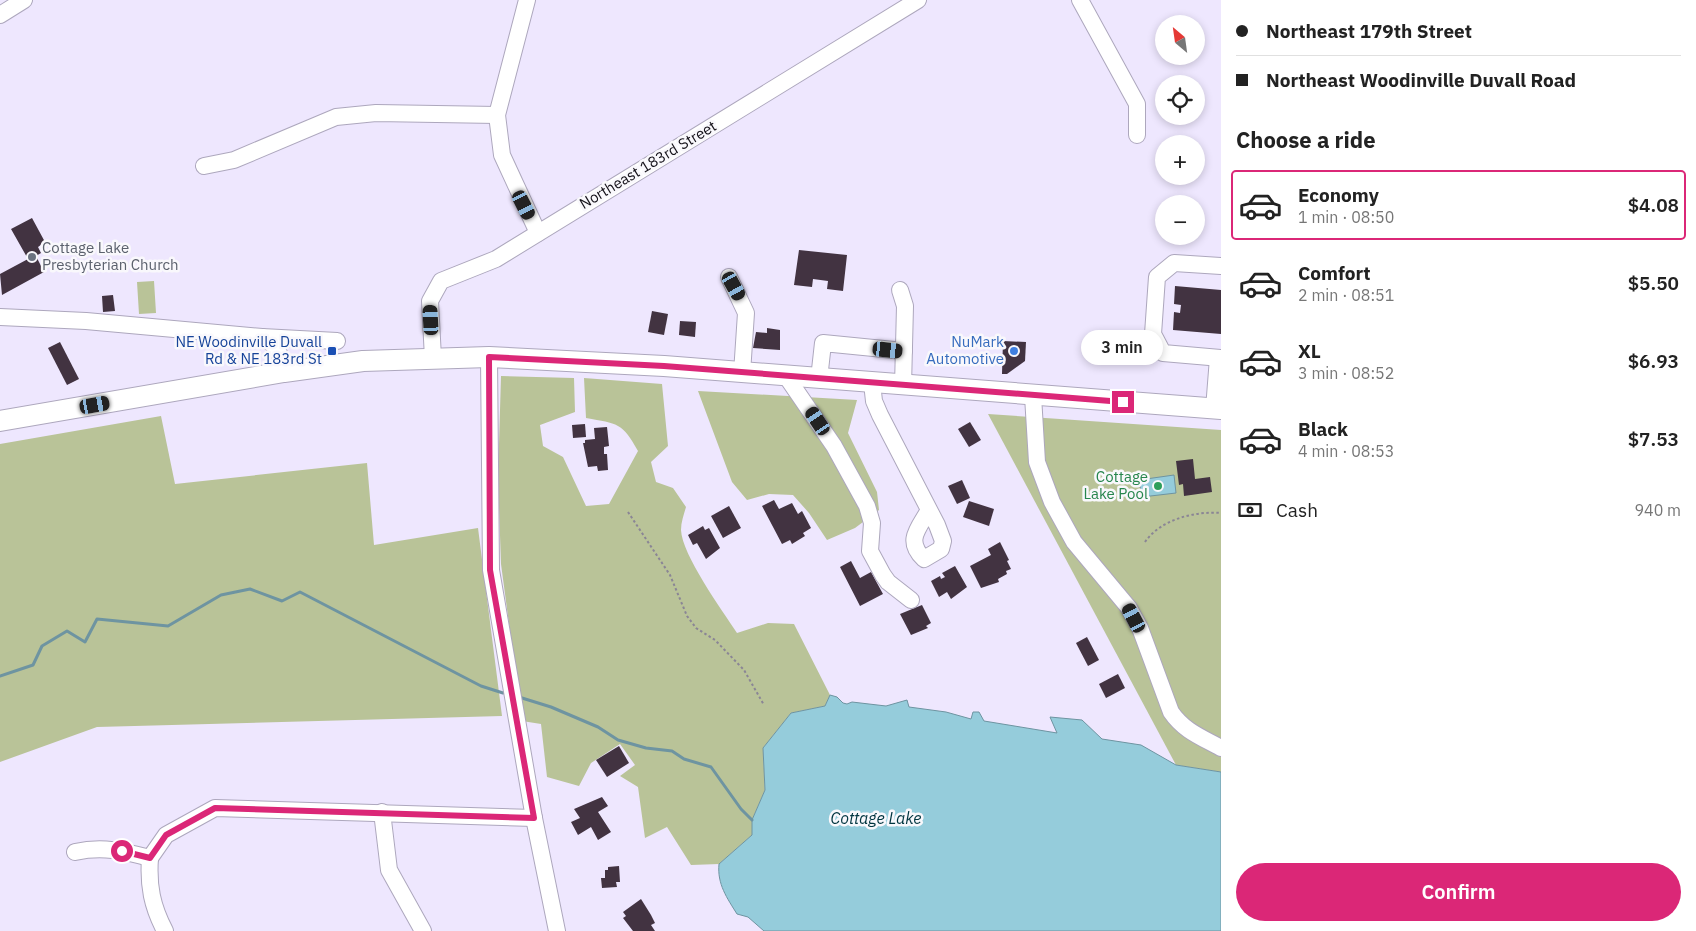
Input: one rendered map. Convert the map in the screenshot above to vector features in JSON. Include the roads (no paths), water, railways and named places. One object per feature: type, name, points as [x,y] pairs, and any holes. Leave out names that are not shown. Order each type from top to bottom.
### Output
[{"type":"main road","points":[[0,421],[284,372],[363,361],[489,357],[590,361],[1217,409]]},
{"type":"street","points":[[0,15],[24,0]]},
{"type":"street","points":[[527,0],[497,115],[502,156],[538,233]]},
{"type":"street","name":"Northeast 183rd Street","points":[[433,358],[430,302],[441,281],[496,259],[918,0]]},
{"type":"street","points":[[1080,0],[1137,104],[1137,135]]},
{"type":"street","points":[[204,166],[234,160],[336,117],[376,113],[497,115]]},
{"type":"street","points":[[1217,409],[1220,358],[1163,353],[1153,334],[1157,277],[1174,263],[1221,266]]},
{"type":"street","points":[[729,277],[746,313],[742,373]]},
{"type":"street","points":[[900,290],[905,306],[903,386]]},
{"type":"street","points":[[0,317],[86,321],[262,338],[337,341]]},
{"type":"street","points":[[262,338],[274,345],[280,354],[284,372]]},
{"type":"street","points":[[819,379],[823,343],[904,351]]},
{"type":"street","points":[[489,357],[490,570],[556,931]]},
{"type":"street","points":[[786,376],[834,446],[867,506],[872,523],[870,551],[883,575],[888,582],[911,600]]},
{"type":"street","points":[[872,383],[874,401],[880,415],[929,510]]},
{"type":"street","points":[[1033,396],[1037,462],[1052,502],[1074,542],[1129,608],[1140,628],[1171,712],[1179,724],[1221,748]]},
{"type":"street","points":[[165,931],[154,908],[148,883],[150,858],[166,835],[215,808],[534,818]]},
{"type":"street","points":[[382,812],[389,870],[423,931]]},
{"type":"street","points":[[75,852],[94,848],[122,851],[150,858]]},
{"type":"water","name":"Cottage Lake Pool","points":[[1174,475],[1176,493],[1142,497],[1139,480]]},
{"type":"water","name":"Cottage Lake","points":[[830,695],[837,697],[847,704],[852,702],[886,706],[907,700],[909,707],[946,712],[971,719],[973,712],[979,712],[984,721],[1057,733],[1050,717],[1082,720],[1102,739],[1141,745],[1176,765],[1221,772],[1221,931],[764,931],[748,917],[737,914],[721,884],[719,864],[752,835],[752,820],[765,790],[763,748],[791,713],[825,706]]},
{"type":"waterway","points":[[0,676],[33,665],[42,646],[67,631],[85,642],[97,619],[168,626],[221,595],[250,589],[282,601],[300,592],[481,686],[503,693]]},
{"type":"waterway","points":[[522,698],[551,707],[598,727],[618,740],[646,748],[672,751],[684,759],[711,767],[741,809],[752,820]]},
{"type":"place","name":"Cottage Lake Presbyterian Church","points":[[32,257]]},
{"type":"place","name":"NE Woodinville Duvall Rd & NE 183rd St","points":[[332,351]]},
{"type":"place","name":"NuMark Automotive","points":[[1014,351]]},
{"type":"place","name":"Cottage Lake Pool","points":[[1158,486]]}]
